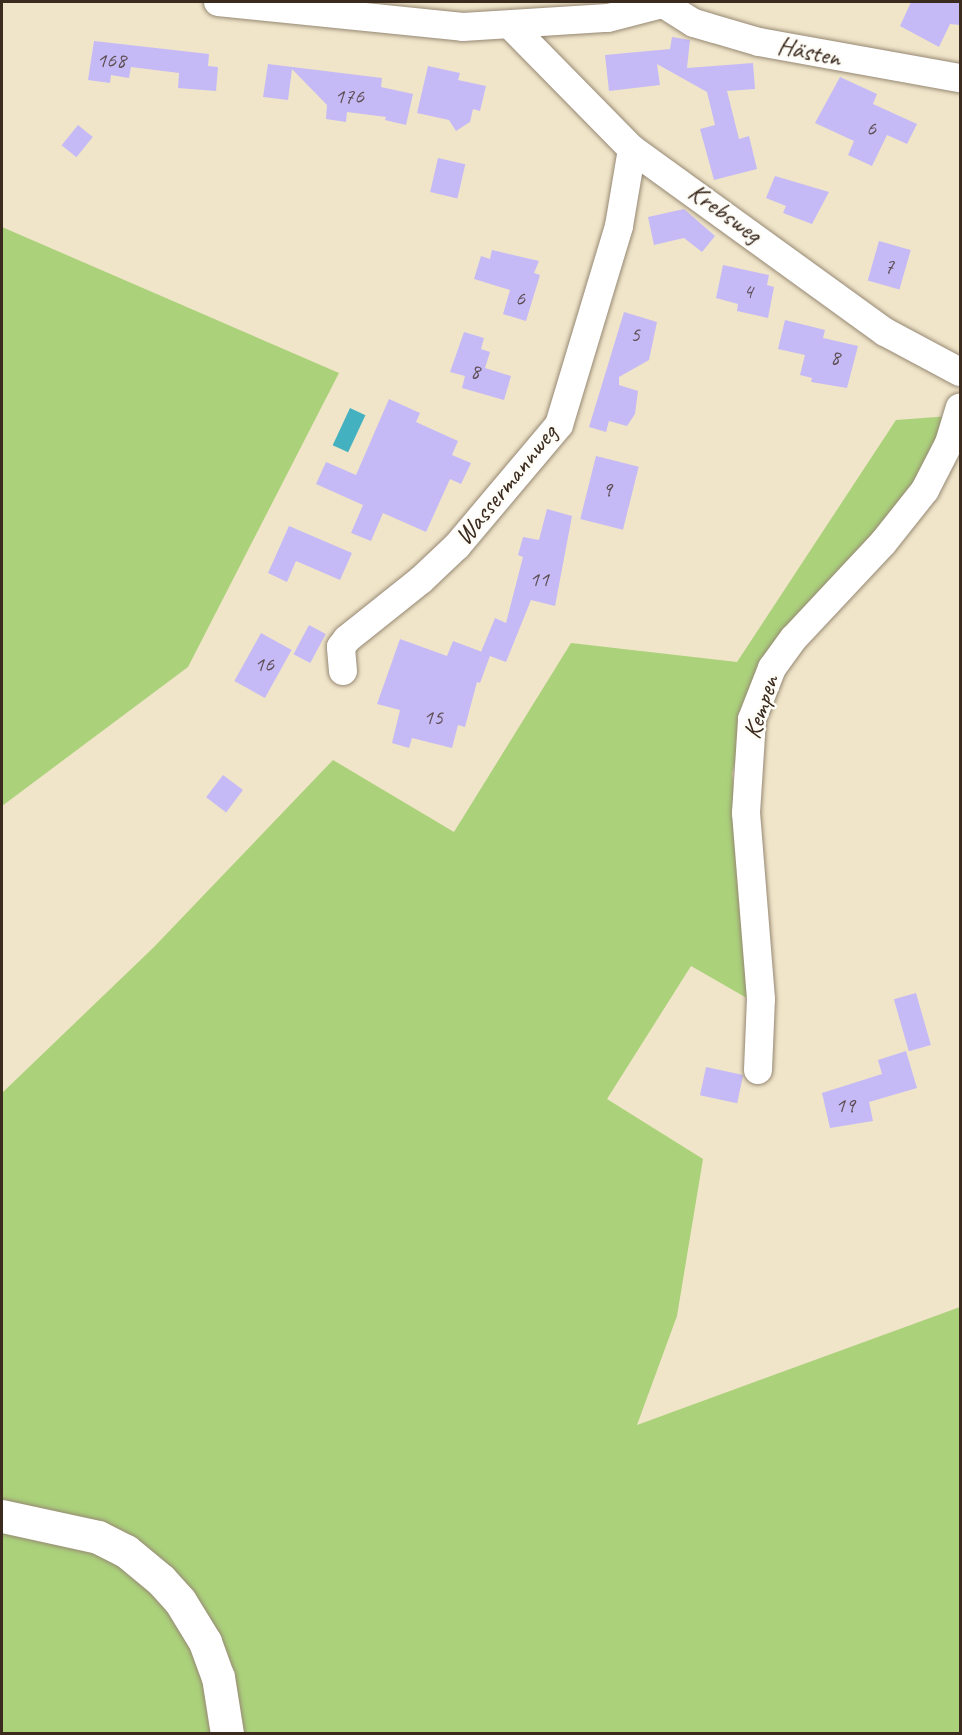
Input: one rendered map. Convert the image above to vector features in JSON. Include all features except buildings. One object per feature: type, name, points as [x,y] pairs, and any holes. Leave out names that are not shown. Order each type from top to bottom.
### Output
[{"type":"main road","points":[[2,1516],[98,1537],[126,1551],[156,1575],[180,1601],[205,1642],[218,1677],[227,1734]]},
{"type":"street","points":[[218,2],[416,24],[512,27],[608,18],[668,3]]},
{"type":"street","name":"Hästen","points":[[668,3],[694,23],[759,42],[960,78]]},
{"type":"street","name":"Krebsweg","points":[[512,27],[632,149],[885,332],[952,368]]},
{"type":"street","name":"Wassermannweg","points":[[344,671],[341,647],[347,639],[421,580],[457,546],[559,425],[619,226],[632,149]]},
{"type":"street","points":[[952,368],[960,401]]},
{"type":"street","name":"Kempen","points":[[758,1070],[761,999],[746,813],[752,719],[772,668],[794,638],[883,543],[925,490],[950,443],[960,408]]},
{"type":"green space","points":[[2,227],[339,373],[188,667],[2,806]]},
{"type":"green space","points":[[950,416],[932,459],[753,689],[732,774],[742,847],[752,1001],[691,966],[607,1099],[703,1159],[677,1316],[637,1425],[960,1307],[960,1733],[2,1734],[2,1093],[154,947],[333,760],[454,832],[571,643],[737,662],[896,420]]},
{"type":"water","points":[[350,408],[365,415],[348,452],[333,445]]}]
